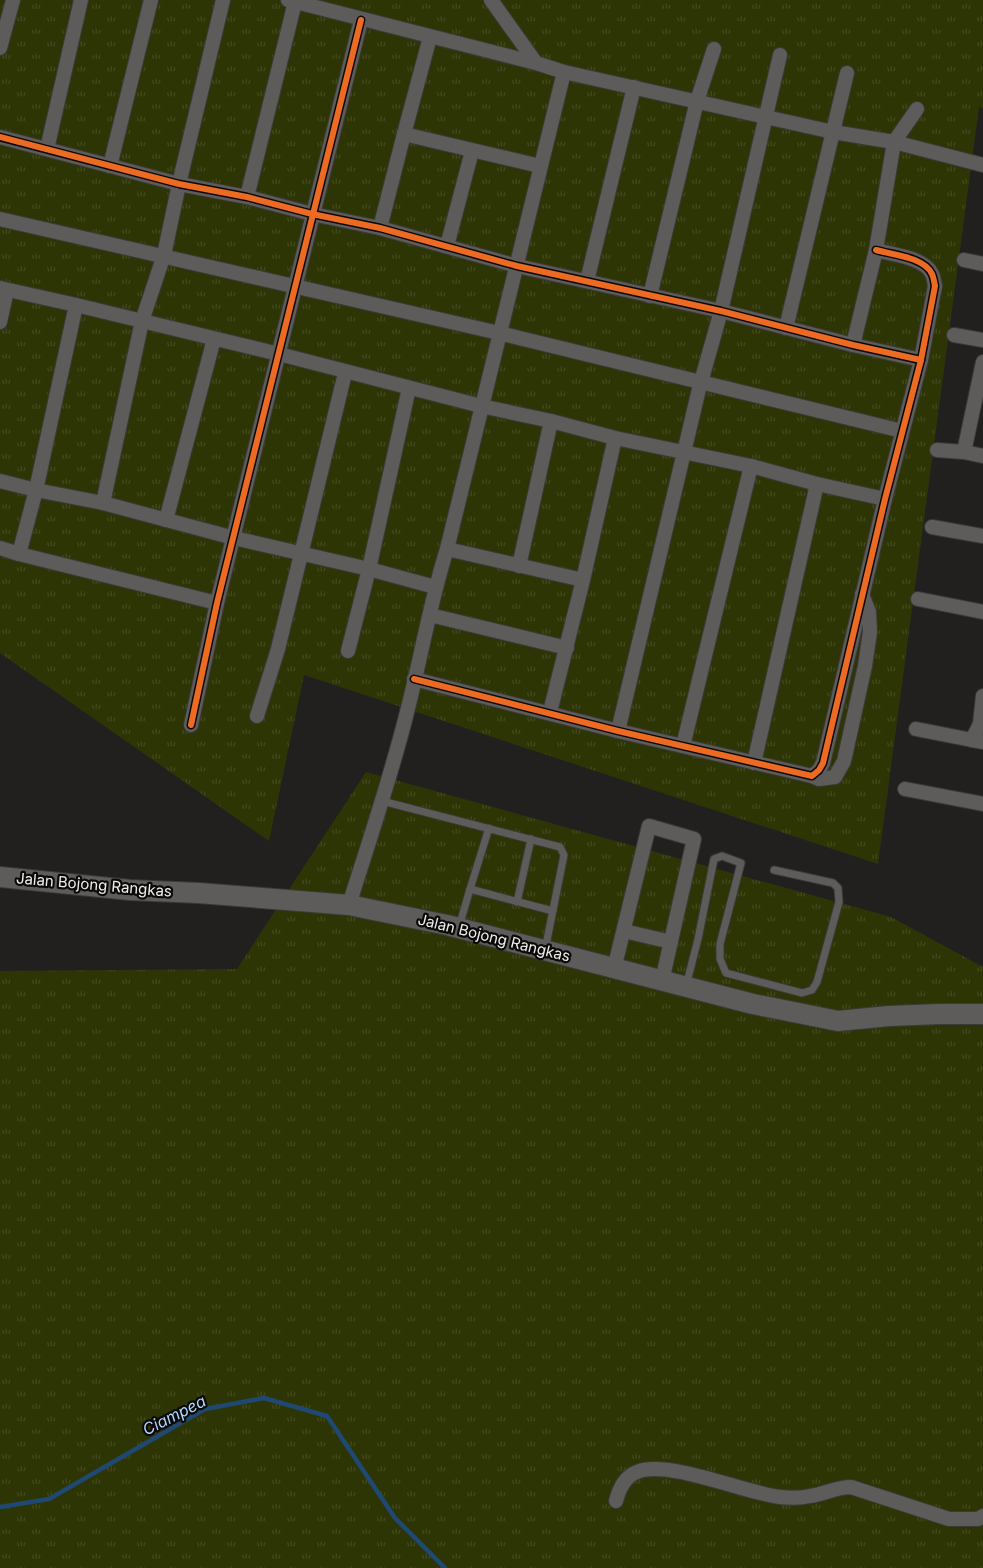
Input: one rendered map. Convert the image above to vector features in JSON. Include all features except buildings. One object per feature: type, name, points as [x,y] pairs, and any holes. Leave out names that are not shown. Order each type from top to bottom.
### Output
[{"type":"main road","name":"Jalan Bojong Rangkas","points":[[0,877],[130,890],[199,893],[349,905],[459,928],[782,1011],[838,1021],[889,1016],[983,1014]]},
{"type":"street","points":[[0,48],[13,0]]},
{"type":"street","points":[[47,149],[81,0]]},
{"type":"street","points":[[110,166],[151,0]]},
{"type":"street","points":[[103,503],[142,322],[164,255],[223,0]]},
{"type":"street","points":[[491,0],[536,63]]},
{"type":"street","points":[[247,197],[291,1],[536,63],[564,72],[832,132],[894,142],[983,165]]},
{"type":"street","points":[[191,725],[217,603],[361,20]]},
{"type":"street","points":[[380,228],[430,36]]},
{"type":"street","points":[[650,296],[697,101],[714,49]]},
{"type":"street","points":[[618,731],[780,55]]},
{"type":"street","points":[[349,905],[396,756],[435,587],[447,549],[564,72]]},
{"type":"street","points":[[786,328],[847,73]]},
{"type":"street","points":[[587,281],[634,87]]},
{"type":"street","points":[[853,345],[876,250],[894,142],[917,109]]},
{"type":"street","points":[[404,134],[540,166]]},
{"type":"street","points":[[0,137],[179,184],[247,197],[312,214],[380,228],[517,266],[720,311],[920,360]]},
{"type":"street","points":[[447,246],[472,151]]},
{"type":"street","points":[[0,219],[499,333],[902,431]]},
{"type":"street","points":[[812,776],[820,770],[823,763],[862,594],[920,360],[935,286],[933,275],[926,266],[916,261],[876,250]]},
{"type":"street","points":[[964,260],[983,264]]},
{"type":"street","points":[[0,322],[4,289],[279,354],[345,373],[551,421],[615,438],[751,466],[817,484],[885,499]]},
{"type":"street","points":[[19,554],[36,490],[76,305]]},
{"type":"street","points":[[954,335],[983,340]]},
{"type":"street","points":[[166,520],[214,339]]},
{"type":"street","points":[[964,452],[983,362]]},
{"type":"street","points":[[257,716],[278,649],[345,373]]},
{"type":"street","points":[[348,651],[369,569],[409,388]]},
{"type":"street","points":[[519,566],[551,421]]},
{"type":"street","points":[[550,712],[567,648],[615,438]]},
{"type":"street","points":[[938,450],[983,456]]},
{"type":"street","points":[[683,746],[751,466]]},
{"type":"street","points":[[0,481],[103,503],[234,538],[369,569],[435,587]]},
{"type":"street","points":[[754,762],[817,484]]},
{"type":"street","points":[[932,527],[983,536]]},
{"type":"street","points":[[0,548],[217,603]]},
{"type":"street","points":[[447,549],[583,580]]},
{"type":"street","points":[[414,679],[550,712],[618,731],[819,779],[835,777],[844,761],[865,666],[870,632],[869,612],[862,594]]},
{"type":"street","points":[[918,599],[983,612]]},
{"type":"street","points":[[430,615],[567,648]]},
{"type":"street","points":[[916,728],[978,741],[983,696]]},
{"type":"street","points":[[905,789],[983,804]]},
{"type":"street","points":[[614,969],[649,826],[694,839],[662,981]]},
{"type":"street","points":[[624,931],[671,942]]},
{"type":"street","points":[[616,1501],[624,1481],[638,1471],[654,1469],[667,1470],[717,1481],[762,1494],[782,1497],[809,1496],[843,1487],[851,1487],[950,1518],[978,1519],[983,1516]]},
{"type":"lane","points":[[382,801],[560,847],[564,855],[545,950]]},
{"type":"lane","points":[[459,928],[489,828]]},
{"type":"lane","points":[[517,902],[531,839]]},
{"type":"lane","points":[[686,987],[714,859],[722,856],[741,862],[720,944],[720,959],[726,973],[802,993],[812,990],[817,982],[839,902],[838,888],[833,882],[774,870]]},
{"type":"lane","points":[[470,889],[553,911]]},
{"type":"green space","points":[[0,0],[983,0],[983,108],[979,107],[878,864],[304,675],[269,841],[0,653]]},
{"type":"green space","points":[[366,772],[891,917],[983,967],[983,1568],[0,1568],[0,971],[237,969]]},
{"type":"waterway","name":"Ciampea","points":[[0,1507],[49,1499],[205,1409],[264,1398],[327,1416],[395,1518],[445,1568]]},
{"type":"cycle path","points":[[191,725],[217,603],[361,20]]},
{"type":"cycle path","points":[[0,137],[179,184],[247,197],[312,214],[380,228],[517,266],[721,311],[853,345],[921,360]]},
{"type":"cycle path","points":[[414,679],[618,731],[812,776],[819,770],[823,763],[885,499],[921,360],[935,286],[932,274],[922,264],[915,260],[876,250]]}]
